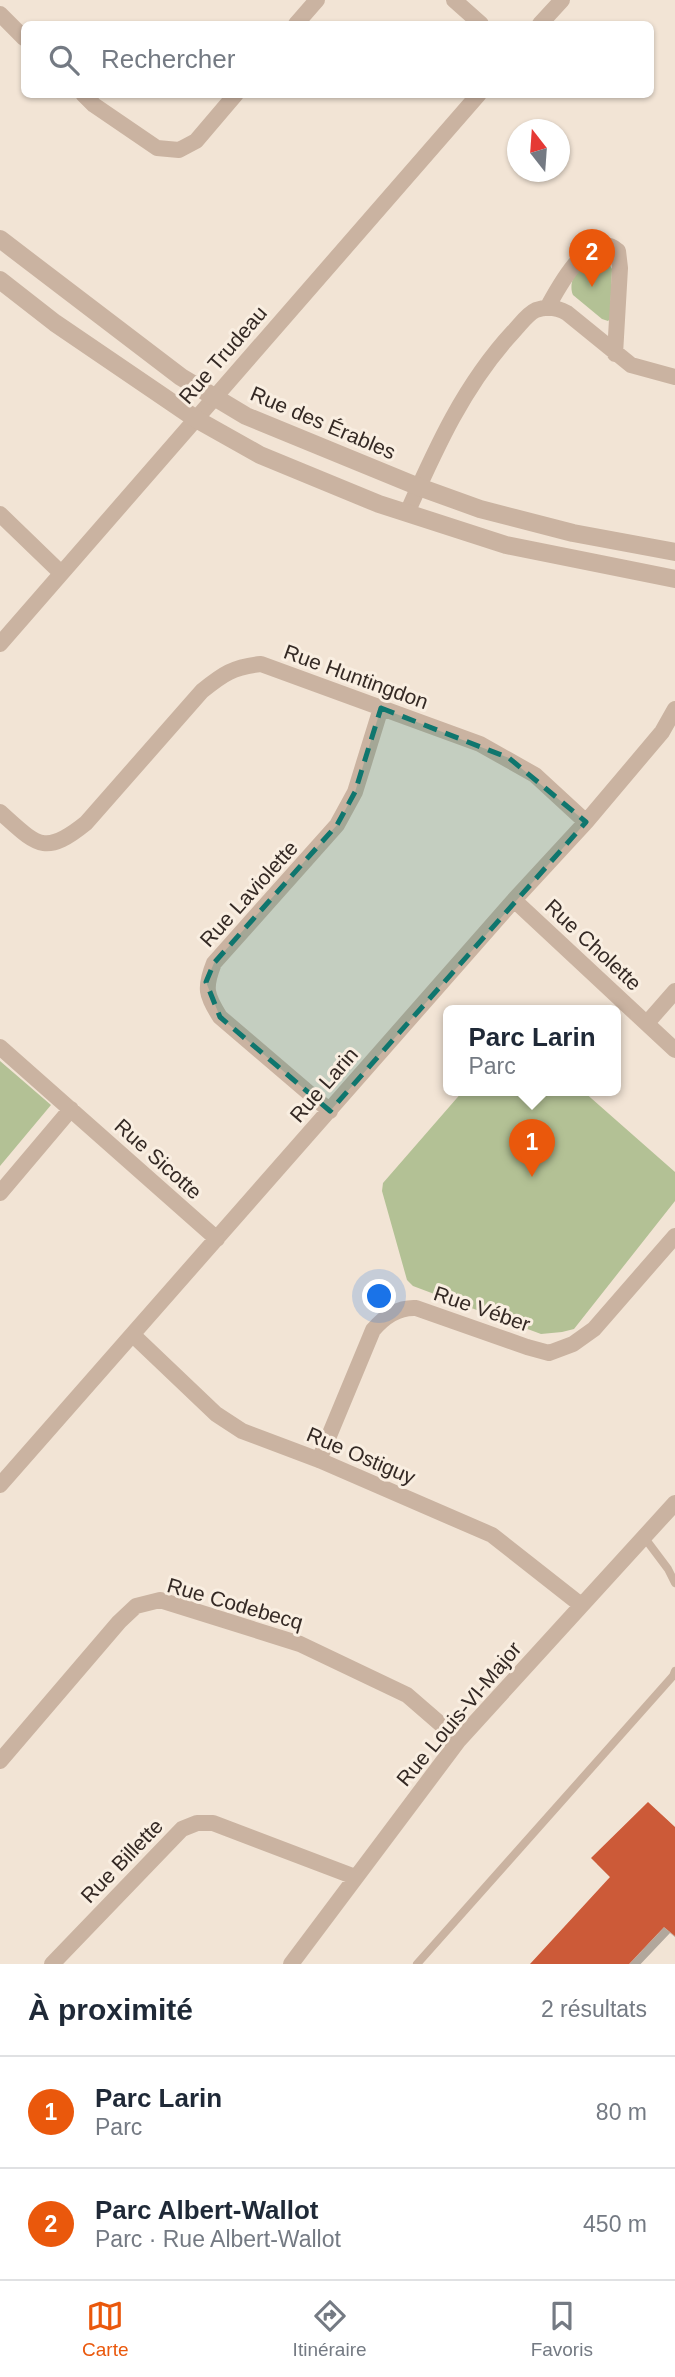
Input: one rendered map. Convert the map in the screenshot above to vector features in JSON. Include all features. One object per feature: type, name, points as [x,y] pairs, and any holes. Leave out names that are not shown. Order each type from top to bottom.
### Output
[{"type":"street","points":[[299,21],[317,0]]},
{"type":"street","points":[[454,0],[478,21]]},
{"type":"street","points":[[543,21],[562,0]]},
{"type":"street","points":[[0,14],[21,34]]},
{"type":"street","points":[[87,98],[157,148],[179,150],[196,141],[233,98]]},
{"type":"street","name":"Rue Trudeau","points":[[0,645],[476,98]]},
{"type":"street","name":"Rue des Érables","points":[[0,239],[181,377],[246,416],[480,509],[573,533],[675,552]]},
{"type":"street","points":[[547,308],[586,251],[598,246],[613,246],[618,251],[620,268],[615,354]]},
{"type":"street","points":[[0,280],[32,307],[196,419],[260,455],[379,504],[506,545],[675,579]]},
{"type":"street","points":[[407,513],[457,407],[473,381],[534,311],[559,308],[631,365],[675,377]]},
{"type":"street","points":[[0,514],[61,573]]},
{"type":"street","name":"Rue Huntingdon","points":[[0,812],[26,836],[39,843],[57,844],[68,838],[86,823],[202,691],[220,676],[238,667],[261,664],[480,744],[509,758],[535,775],[586,822]]},
{"type":"street","name":"Rue Laviolette","points":[[330,1111],[220,1017],[209,1000],[206,982],[214,963],[338,825],[355,792],[381,708]]},
{"type":"street","name":"Rue Larin","points":[[0,1485],[514,900],[586,822],[662,732],[675,709]]},
{"type":"street","name":"Rue Cholette","points":[[514,900],[675,1049]]},
{"type":"street","points":[[647,1023],[675,991]]},
{"type":"street","name":"Rue Sicotte","points":[[0,1047],[217,1239]]},
{"type":"street","points":[[0,1193],[71,1109]]},
{"type":"street","name":"Rue Véber","points":[[319,1460],[373,1330],[384,1317],[416,1308],[549,1353],[573,1344],[594,1329],[675,1236]]},
{"type":"street","name":"Rue Ostiguy","points":[[133,1335],[216,1414],[242,1431],[319,1460],[492,1535],[581,1605]]},
{"type":"street","name":"Rue Louis-VI-Major","points":[[290,1964],[459,1740],[675,1503]]},
{"type":"street","name":"Rue Codebecq","points":[[0,1761],[119,1622],[136,1606],[160,1600],[300,1644],[407,1695],[459,1740]]},
{"type":"street","name":"Rue Billette","points":[[52,1964],[182,1829],[197,1823],[213,1823],[355,1877]]},
{"type":"lane","points":[[644,1537],[675,1583]]},
{"type":"lane","points":[[417,1964],[675,1671]]},
{"type":"highlighted area","points":[[381,708],[509,758],[586,822],[330,1111],[220,1017],[206,982],[214,963],[337,825],[355,792]]},
{"type":"green space","points":[[600,255],[606,257],[612,269],[608,321],[573,295],[571,289],[578,270],[588,260]]},
{"type":"green space","points":[[0,1061],[51,1105],[0,1166]]},
{"type":"green space","points":[[459,1096],[589,1096],[675,1172],[675,1201],[574,1329],[541,1334],[413,1286],[407,1280],[382,1191],[383,1183]]},
{"type":"building","points":[[648,1802],[675,1827],[675,1936],[664,1927],[629,1964],[530,1964],[610,1877],[591,1858]]},
{"type":"place","name":"Parc Albert-Wallot","points":[[592,287]]},
{"type":"place","name":"Parc Larin","points":[[532,1177]]}]
